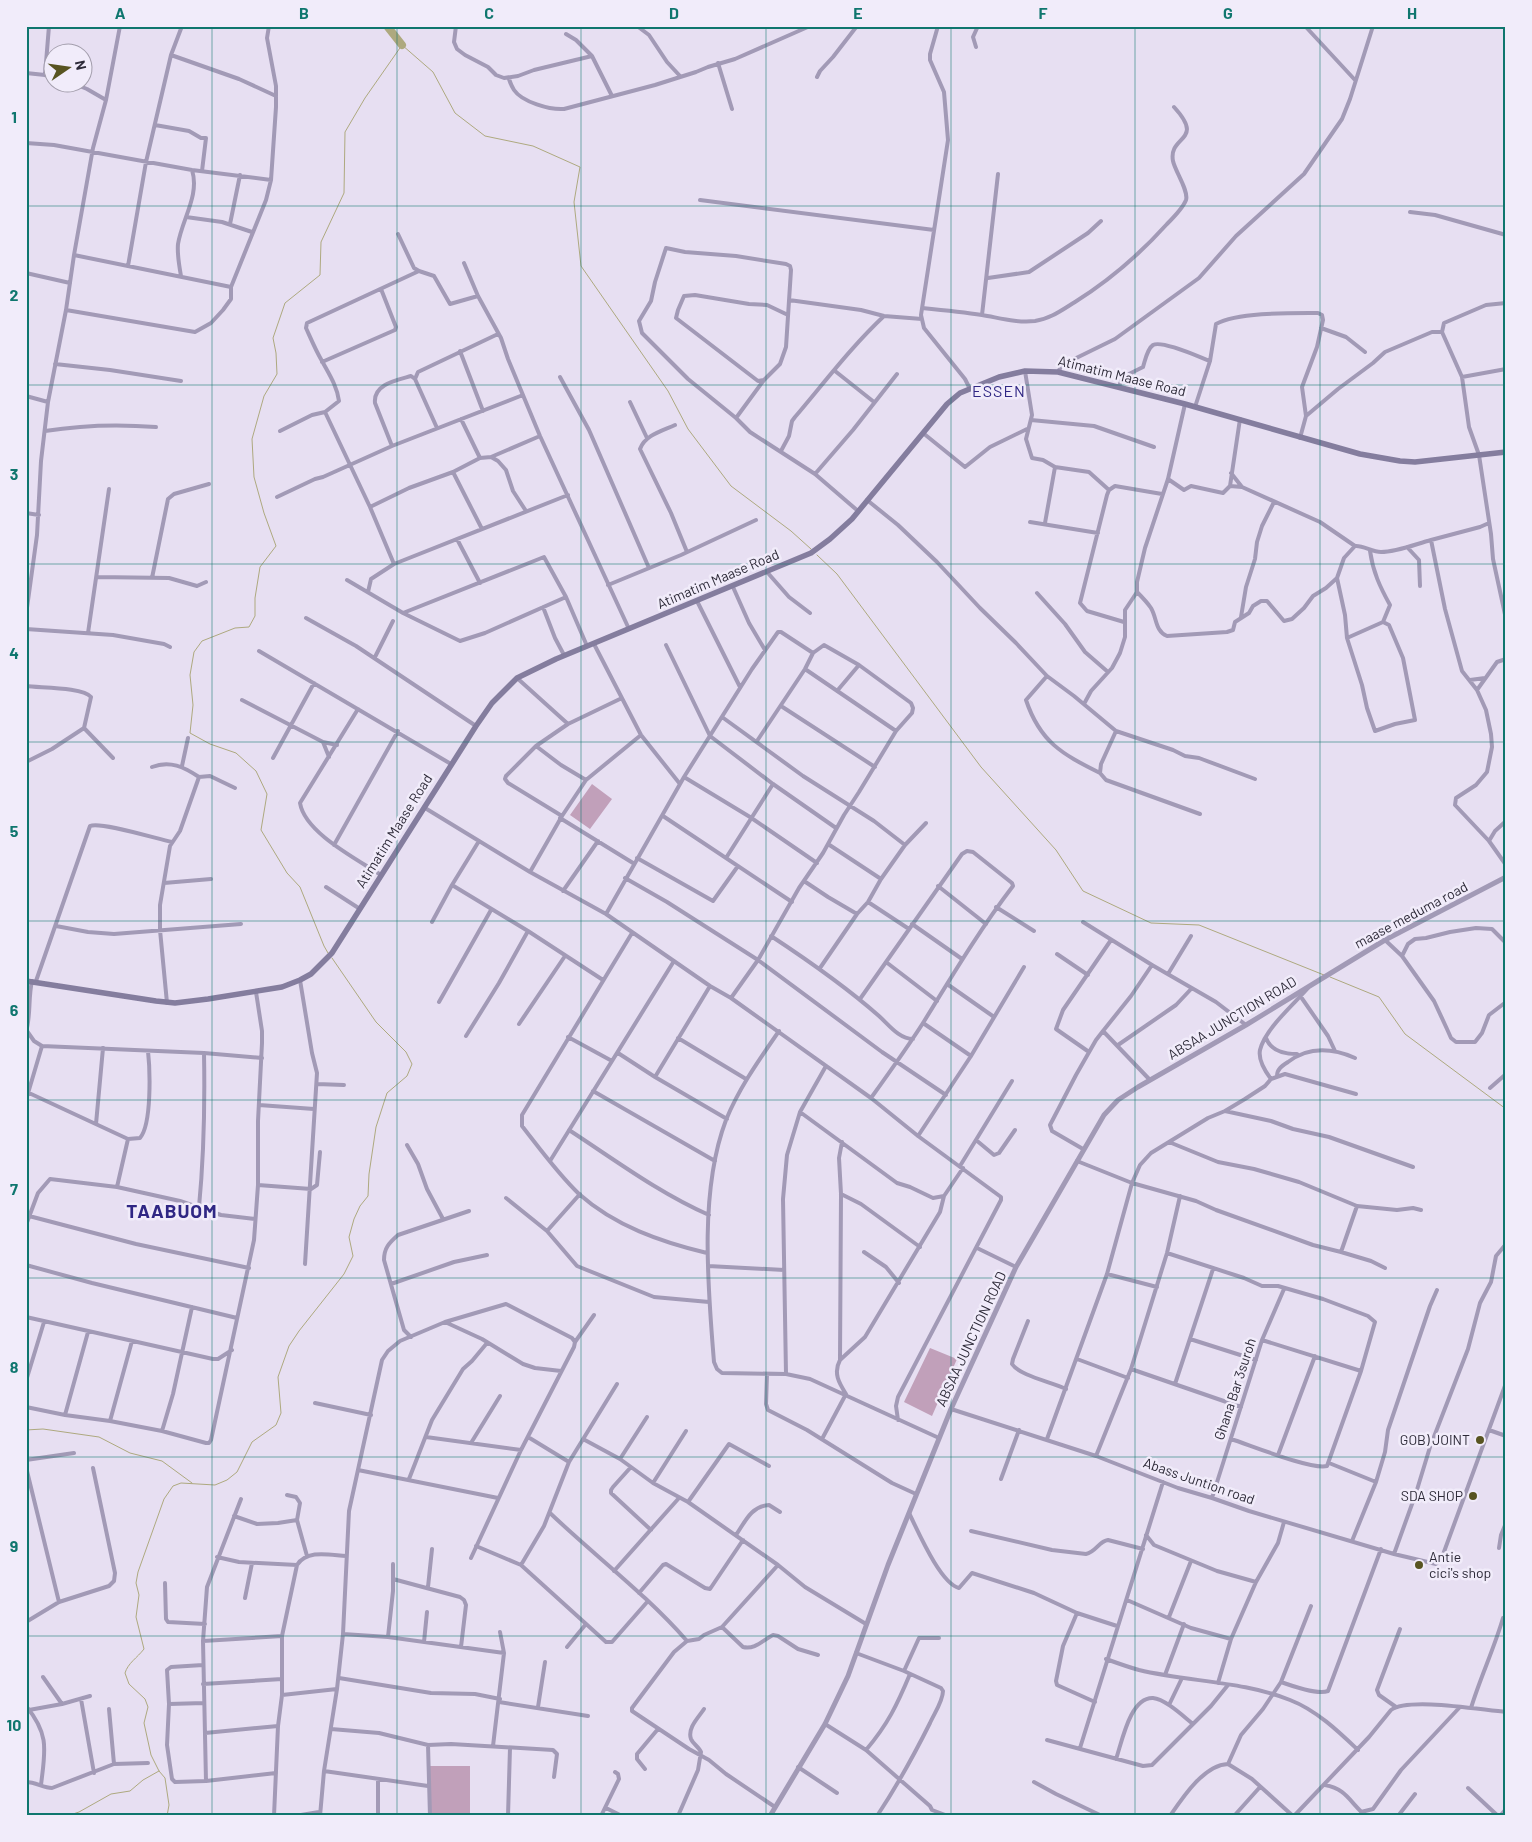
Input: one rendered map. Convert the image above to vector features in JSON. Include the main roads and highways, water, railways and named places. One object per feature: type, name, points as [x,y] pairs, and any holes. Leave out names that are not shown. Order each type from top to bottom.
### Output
[{"type":"main road","name":"Atimatim Maase Road","points":[[31,981],[167,1003],[256,992],[282,986],[311,974],[332,953],[451,764],[492,703],[517,678],[564,655],[811,553],[842,529],[947,404],[960,393],[999,377],[1025,371],[1058,372],[1119,386],[1360,454],[1400,461],[1415,462],[1506,452]]},
{"type":"waterway","points":[[387,26],[402,45]]},
{"type":"waterway","points":[[328,953],[300,887],[287,873],[261,830],[267,794],[256,771],[236,753],[210,744],[190,733],[193,705],[190,675],[194,652],[202,641],[235,628],[249,627],[255,616],[255,598],[260,567],[276,546],[254,477],[252,439],[264,396],[277,374],[273,338],[285,303],[320,275],[321,242],[344,193],[345,132],[365,98],[402,45],[433,72],[455,113],[485,136],[533,146],[580,167],[574,202],[581,266],[668,391],[688,429],[731,486],[791,531],[811,549]]},
{"type":"waterway","points":[[817,555],[837,574],[981,767],[1056,850],[1083,891],[1151,923],[1199,925],[1324,975]]},
{"type":"waterway","points":[[167,1816],[169,1805],[165,1778],[151,1755],[144,1723],[148,1707],[145,1699],[129,1684],[125,1673],[130,1663],[144,1649],[136,1617],[139,1595],[136,1583],[138,1572],[164,1499],[173,1486],[181,1483],[215,1485],[227,1480],[237,1472],[252,1442],[276,1425],[281,1413],[278,1377],[289,1346],[344,1274],[353,1256],[349,1237],[360,1206],[368,1196],[369,1174],[376,1127],[387,1093],[407,1076],[412,1064],[406,1052],[376,1022],[332,958]]},
{"type":"waterway","points":[[1330,977],[1379,997],[1405,1034],[1506,1109]]},
{"type":"waterway","points":[[26,1430],[43,1429],[99,1437],[130,1453],[162,1461],[192,1483]]},
{"type":"waterway","points":[[67,1816],[79,1812],[111,1794],[130,1791],[143,1780],[159,1771]]},
{"type":"place","name":"GOB) JOINT","points":[[1480,1440]]},
{"type":"place","name":"SDA SHOP","points":[[1473,1496]]},
{"type":"place","name":"Antie cici's shop","points":[[1419,1565]]},
{"type":"district","name":"ESSEN","points":[[999,391]]},
{"type":"district","name":"TAABUOM","points":[[172,1211]]}]
